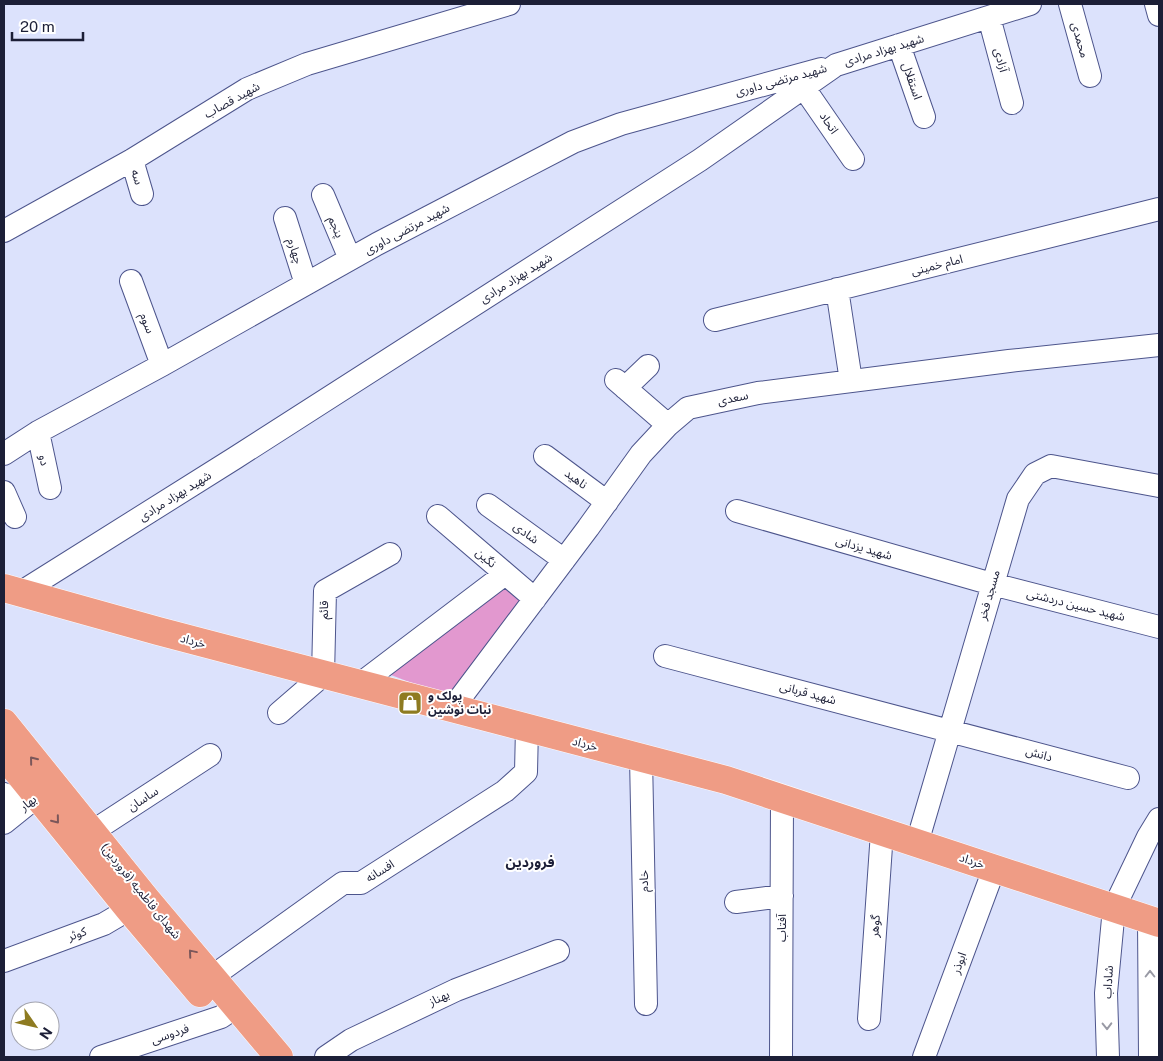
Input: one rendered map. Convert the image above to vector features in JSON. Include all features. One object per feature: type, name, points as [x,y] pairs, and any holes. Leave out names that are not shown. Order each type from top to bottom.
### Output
[{"type":"main road","name":"خرداد","points":[[12,591],[323,675],[726,780],[1154,921]]},
{"type":"main road","name":"شهدای فاطمیه (فروردین)","points":[[4,723],[28,804]]},
{"type":"main road","name":"شهدای فاطمیه (فروردین)","points":[[4,755],[28,804],[84,838],[229,1012],[279,1057]]},
{"type":"main road","name":"شهدای فاطمیه (فروردین)","points":[[229,1012],[256,1057]]},
{"type":"street","name":"شهید قصاب","points":[[4,231],[132,160],[247,88],[307,64],[509,4]]},
{"type":"street","name":"شهید بهزاد مرادی","points":[[12,591],[235,458],[642,198],[836,65],[1030,4]]},
{"type":"street","name":"محمدی","points":[[1070,4],[1090,76]]},
{"type":"street","points":[[1156,4],[1159,15]]},
{"type":"street","name":"آزادی","points":[[989,17],[1012,103]]},
{"type":"street","name":"استقلال","points":[[899,45],[924,117]]},
{"type":"street","name":"شهید مرتضی داوری","points":[[4,454],[38,432],[162,365],[377,244],[573,142],[621,124],[836,65]]},
{"type":"street","name":"اتحاد","points":[[804,88],[853,159]]},
{"type":"street","name":"سه","points":[[132,160],[142,194]]},
{"type":"street","name":"پنجم","points":[[323,195],[350,259]]},
{"type":"street","name":"امام خمینی","points":[[715,320],[1159,209]]},
{"type":"street","name":"چهارم","points":[[284,218],[306,284]]},
{"type":"street","name":"سوم","points":[[131,281],[162,365]]},
{"type":"street","points":[[838,289],[851,381]]},
{"type":"street","name":"سعدی","points":[[452,709],[641,454],[688,408],[758,393],[1009,361],[1159,345]]},
{"type":"street","points":[[648,366],[621,384],[668,426]]},
{"type":"street","name":"دو","points":[[38,432],[50,488]]},
{"type":"street","name":"ناهید","points":[[544,456],[607,502]]},
{"type":"street","name":"مسجد فخر","points":[[917,843],[1018,499],[1036,474],[1051,466],[1159,486]]},
{"type":"street","points":[[4,492],[15,517]]},
{"type":"street","name":"شادی","points":[[488,505],[564,560]]},
{"type":"street","name":"شهید یزدانی","points":[[737,511],[992,584]]},
{"type":"street","name":"نگین","points":[[438,516],[535,599]]},
{"type":"street","name":"قائم","points":[[323,675],[325,591],[390,554]]},
{"type":"street","points":[[360,684],[505,574]]},
{"type":"street","name":"شهید حسین دردشتی","points":[[992,584],[1159,627]]},
{"type":"street","name":"شهید قربانی","points":[[665,656],[950,730]]},
{"type":"street","points":[[280,713],[323,675]]},
{"type":"street","name":"افسانه","points":[[204,982],[343,883],[361,883],[504,791],[526,772],[527,728]]},
{"type":"street","name":"دانش","points":[[950,730],[1128,778]]},
{"type":"street","name":"ساسان","points":[[84,838],[210,755]]},
{"type":"street","name":"خادم","points":[[641,758],[646,1004]]},
{"type":"street","points":[[4,794],[28,804]]},
{"type":"street","name":"آفتاب","points":[[781,1057],[782,799]]},
{"type":"street","points":[[1114,908],[1159,819]]},
{"type":"street","name":"گوهر","points":[[869,1020],[882,832]]},
{"type":"street","name":"ابوذر","points":[[924,1057],[994,869]]},
{"type":"street","points":[[736,902],[782,896]]},
{"type":"street","name":"کوثر","points":[[4,960],[104,924],[138,904]]},
{"type":"street","name":"شاداب","points":[[1108,1057],[1106,993],[1114,908]]},
{"type":"street","points":[[1150,1057],[1154,921]]},
{"type":"street","name":"بهناز","points":[[326,1057],[351,1040],[456,990],[558,951]]},
{"type":"street","name":"فردوسی","points":[[101,1057],[229,1012]]},
{"type":"shaded area","points":[[501,585],[523,602],[448,697],[386,673]]},
{"type":"place","name":"پولک و نبات نوشین","points":[[410,703]]},
{"type":"district","name":"فروردین","points":[[530,862]]}]
